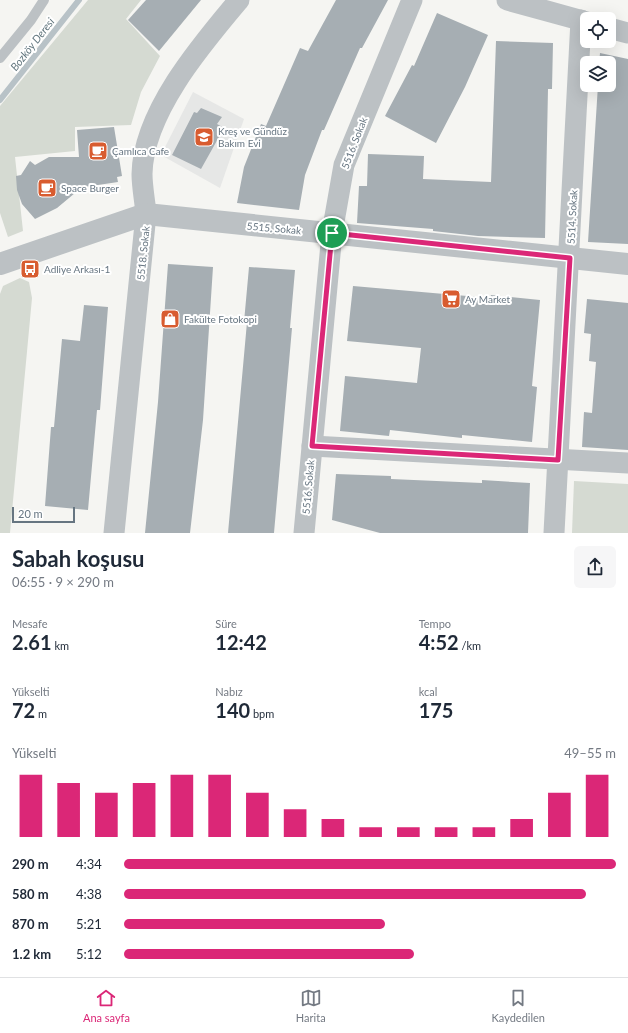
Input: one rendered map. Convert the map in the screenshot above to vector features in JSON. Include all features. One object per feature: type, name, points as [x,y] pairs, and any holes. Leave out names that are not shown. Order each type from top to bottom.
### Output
[{"type":"street","name":"5518. Sokak","points":[[114,533],[146,214],[142,174],[147,146],[161,105],[210,34],[239,0]]},
{"type":"street","name":"5516. Sokak","points":[[304,533],[332,233],[344,165],[412,0]]},
{"type":"street","points":[[507,0],[580,20]]},
{"type":"street","points":[[616,30],[628,33]]},
{"type":"street","name":"5514. Sokak","points":[[554,533],[582,48]]},
{"type":"street","name":"5515. Sokak","points":[[0,264],[146,214],[628,264]]},
{"type":"street","points":[[312,446],[628,463]]},
{"type":"lane","points":[[0,58],[31,20],[44,0]]},
{"type":"shaded area","points":[[88,0],[141,0],[126,19],[160,56],[141,92],[131,125],[75,127],[75,151],[15,157],[23,231],[8,237],[0,213],[0,106]]},
{"type":"shaded area","name":"Kreş ve Gündüz Bakım Evi","points":[[193,92],[244,119],[220,188],[161,155]]},
{"type":"shaded area","points":[[20,278],[29,282],[32,298],[10,533],[0,533],[0,294],[3,286]]},
{"type":"shaded area","points":[[574,481],[628,484],[628,533],[572,533]]},
{"type":"building","points":[[146,0],[201,0],[159,51],[128,20]]},
{"type":"building","points":[[336,0],[388,0],[362,48],[360,48],[324,130],[322,130],[305,175],[299,210],[237,203],[244,167],[261,124],[266,126],[300,48],[308,51]]},
{"type":"building","points":[[437,13],[488,35],[465,87],[436,143],[385,116],[412,65],[414,66]]},
{"type":"building","points":[[496,41],[553,43],[552,89],[548,89],[545,238],[478,236],[433,231],[433,229],[357,223],[359,186],[367,186],[368,154],[424,156],[423,179],[491,182]]},
{"type":"building","points":[[600,53],[614,56],[600,56]]},
{"type":"building","points":[[616,56],[628,59],[628,244],[588,242],[598,92],[616,92]]},
{"type":"building","points":[[201,108],[222,117],[217,124],[224,128],[201,169],[172,155],[194,112],[197,113]]},
{"type":"building","points":[[114,127],[122,176],[117,177],[118,182],[78,188],[75,193],[57,208],[35,219],[22,204],[17,190],[16,176],[21,175],[30,161],[35,165],[49,157],[79,157],[77,130]]},
{"type":"building","points":[[168,264],[213,267],[203,420],[190,533],[145,533],[158,402]]},
{"type":"building","points":[[249,267],[295,270],[290,328],[292,328],[274,533],[228,533],[247,322],[244,322]]},
{"type":"building","points":[[353,286],[490,298],[491,295],[540,300],[532,386],[537,387],[532,442],[462,435],[462,438],[390,430],[389,436],[340,431],[345,376],[417,383],[421,348],[347,341]]},
{"type":"building","points":[[587,299],[628,303],[628,450],[582,447],[584,412],[592,413],[596,362],[589,361],[591,334],[584,333]]},
{"type":"building","points":[[84,305],[108,307],[100,410],[97,410],[88,510],[45,506],[51,427],[54,427],[62,339],[80,341]]},
{"type":"building","points":[[336,474],[391,476],[391,479],[482,483],[482,480],[530,483],[528,533],[380,533],[332,520]]},
{"type":"waterway","name":"Bozköy Deresi","points":[[0,100],[79,0]]},
{"type":"place","name":"Kreş ve Gündüz Bakım Evi","points":[[204,137]]},
{"type":"place","name":"Çamlıca Cafe","points":[[98,151]]},
{"type":"place","name":"Space Burger","points":[[47,188]]},
{"type":"place","name":"Adliye Arkası-1","points":[[30,269]]},
{"type":"place","name":"Ay Market","points":[[451,299]]},
{"type":"place","name":"Fakülte Fotokopi","points":[[170,319]]},
{"type":"route","points":[[332,233],[570,258],[558,460],[312,446],[332,233]]}]
